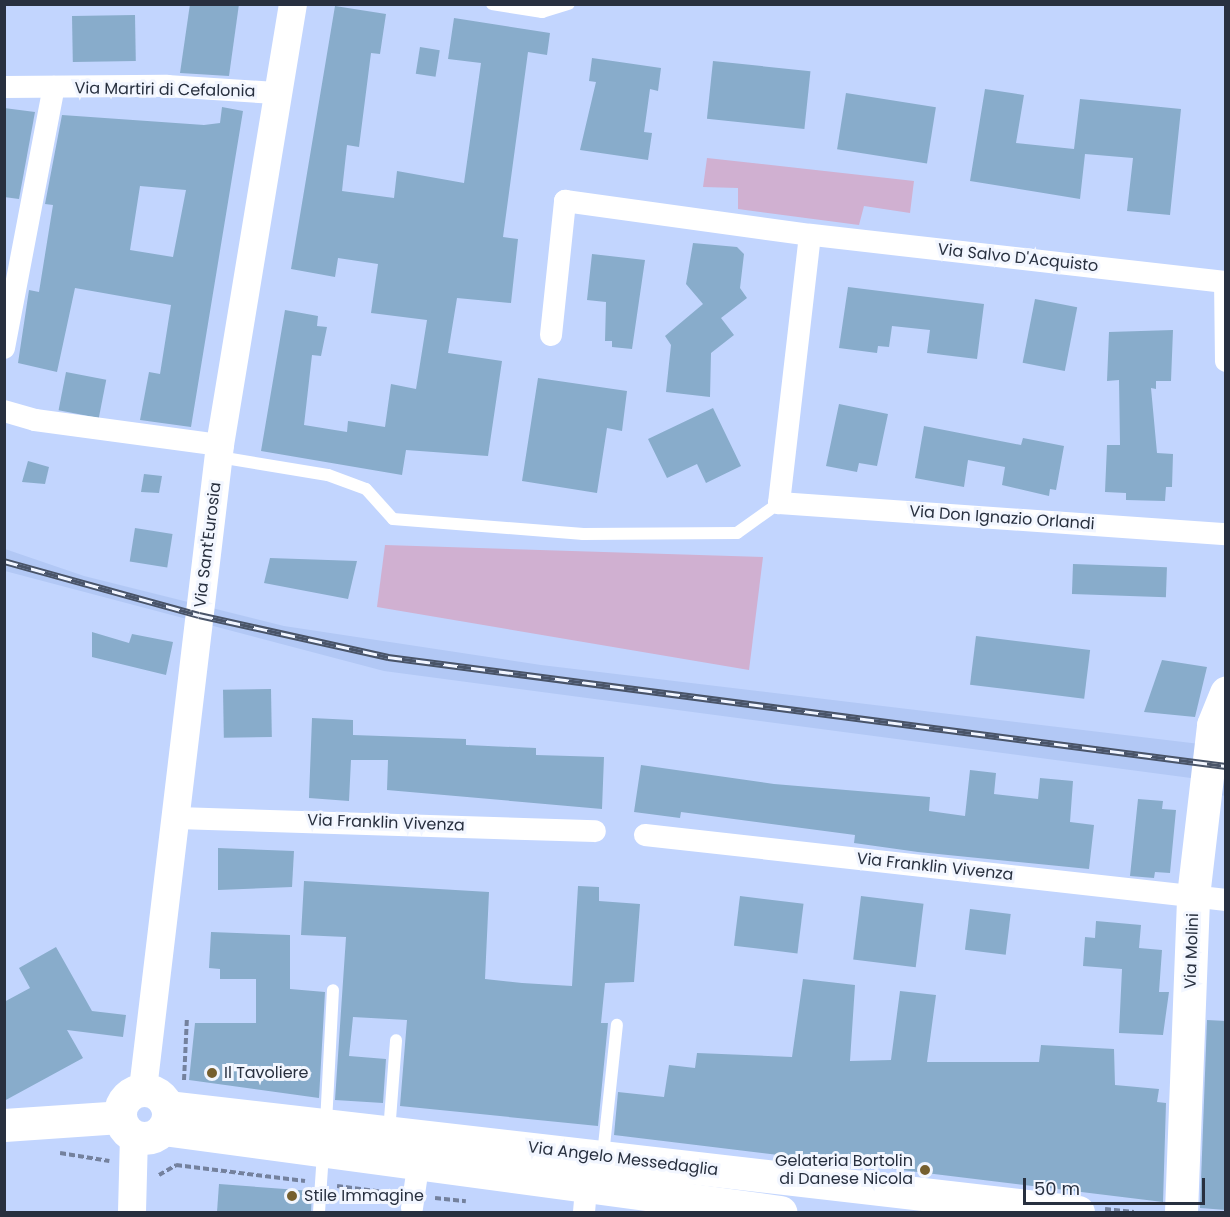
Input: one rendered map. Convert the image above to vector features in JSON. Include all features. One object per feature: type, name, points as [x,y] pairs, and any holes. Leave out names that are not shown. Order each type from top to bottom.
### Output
[{"type":"main road","name":"Via Molini","points":[[1181,1212],[1193,896],[1213,725],[1226,693]]},
{"type":"main road","name":"Via Angelo Messedaglia","points":[[4,1125],[145,1115],[324,1139],[418,1167],[585,1200],[780,1212]]},
{"type":"main road","name":"Via Angelo Messedaglia","points":[[324,1139],[389,1132],[603,1157],[935,1204],[1078,1212]]},
{"type":"street","name":"Via Sant'Eurosia","points":[[132,1212],[220,451],[276,93],[293,4]]},
{"type":"street","name":"Via Martiri di Cefalonia","points":[[4,87],[276,93]]},
{"type":"street","name":"Via Martiri di Cefalonia","points":[[4,348],[54,87]]},
{"type":"street","name":"Via Salvo D'Acquisto","points":[[551,335],[565,201],[810,235],[1225,282]]},
{"type":"street","points":[[779,503],[810,235]]},
{"type":"street","points":[[1225,282],[1226,361]]},
{"type":"street","points":[[4,411],[35,420],[220,451]]},
{"type":"street","name":"Via Don Ignazio Orlandi","points":[[779,503],[1226,534]]},
{"type":"street","name":"Via Franklin Vivenza","points":[[177,818],[595,831]]},
{"type":"street","name":"Via Franklin Vivenza","points":[[645,835],[1226,900]]},
{"type":"street","points":[[412,1208],[418,1167]]},
{"type":"lane","points":[[492,4],[542,12],[569,4]]},
{"type":"lane","points":[[220,451],[328,475],[366,489],[393,519],[583,534],[737,533],[779,503]]},
{"type":"lane","points":[[319,1212],[333,990]]},
{"type":"lane","points":[[603,1157],[617,1025]]},
{"type":"lane","points":[[389,1132],[396,1040]]},
{"type":"path","points":[[184,1044],[188,1017]]},
{"type":"path","points":[[60,1154],[98,1156],[114,1167]]},
{"type":"path","points":[[157,1181],[168,1166],[255,1174]]},
{"type":"shaded area","points":[[707,158],[914,181],[910,213],[864,206],[859,225],[738,209],[738,188],[703,187]]},
{"type":"shaded area","points":[[385,545],[763,557],[749,670],[377,607]]},
{"type":"shaded area","points":[[5,549],[84,576],[284,626],[541,665],[1225,747],[1225,796],[1221,795],[1221,782],[384,671],[5,571]]},
{"type":"building","points":[[190,4],[239,4],[229,76],[180,73]]},
{"type":"building","points":[[335,6],[386,14],[380,54],[371,53],[359,147],[347,145],[342,191],[394,198],[397,171],[464,183],[481,63],[448,59],[454,18],[550,33],[547,55],[528,52],[503,237],[518,239],[511,303],[457,298],[448,353],[502,361],[488,456],[406,450],[402,475],[261,451],[285,310],[318,316],[317,326],[327,327],[321,356],[312,355],[304,425],[347,432],[348,421],[385,427],[391,384],[416,389],[427,320],[371,313],[378,264],[338,258],[335,277],[291,269]]},
{"type":"building","points":[[135,15],[136,61],[73,62],[72,16]]},
{"type":"building","points":[[420,47],[440,50],[436,77],[416,74]]},
{"type":"building","points":[[592,58],[661,68],[658,91],[650,89],[644,132],[652,133],[648,160],[580,150],[596,82],[589,81]]},
{"type":"building","points":[[713,61],[810,71],[804,129],[707,119]]},
{"type":"building","points":[[985,89],[1024,95],[1016,143],[1074,149],[1080,99],[1181,109],[1170,215],[1127,211],[1133,158],[1085,154],[1080,199],[970,181]]},
{"type":"building","points":[[846,93],[936,107],[927,164],[837,149]]},
{"type":"building","points":[[222,107],[243,111],[191,427],[140,420],[149,372],[160,374],[171,305],[75,288],[57,372],[18,363],[29,290],[39,292],[53,205],[45,204],[62,115],[204,125],[220,123]],"holes":[[[140,186],[186,190],[173,257],[130,250]]]},
{"type":"building","points":[[4,108],[35,112],[19,199],[4,197]]},
{"type":"building","points":[[693,243],[737,247],[744,254],[740,288],[747,298],[721,318],[734,335],[711,353],[710,397],[666,392],[671,345],[665,336],[703,304],[686,284]]},
{"type":"building","points":[[592,254],[645,260],[632,349],[612,347],[612,341],[605,341],[606,302],[587,300]]},
{"type":"building","points":[[848,287],[984,304],[977,359],[927,353],[930,330],[892,326],[889,347],[878,346],[877,353],[839,348]]},
{"type":"building","points":[[1035,299],[1077,307],[1065,371],[1023,363]]},
{"type":"building","points":[[1173,330],[1171,381],[1156,381],[1156,389],[1151,388],[1157,453],[1173,454],[1172,487],[1166,487],[1165,501],[1126,500],[1126,493],[1105,492],[1107,445],[1120,445],[1119,380],[1107,381],[1109,332]]},
{"type":"building","points":[[66,372],[106,380],[99,418],[59,410]]},
{"type":"building","points":[[538,378],[627,391],[622,431],[607,428],[597,493],[522,481]]},
{"type":"building","points":[[839,404],[888,414],[877,466],[859,463],[857,472],[826,466]]},
{"type":"building","points":[[713,408],[741,466],[706,483],[697,464],[667,478],[648,439]]},
{"type":"building","points":[[924,426],[1021,445],[1023,438],[1064,446],[1056,490],[1050,489],[1049,496],[1002,485],[1005,467],[968,460],[964,487],[915,478]]},
{"type":"building","points":[[28,461],[49,467],[45,484],[22,482]]},
{"type":"building","points":[[144,474],[162,476],[159,493],[141,492]]},
{"type":"building","points":[[135,528],[173,534],[167,568],[130,562]]},
{"type":"building","points":[[270,558],[357,561],[348,599],[264,583]]},
{"type":"building","points":[[1073,564],[1167,567],[1166,597],[1072,594]]},
{"type":"building","points":[[92,632],[129,643],[132,634],[173,642],[166,675],[92,657]]},
{"type":"building","points":[[976,636],[1090,650],[1084,699],[970,685]]},
{"type":"building","points":[[1162,660],[1207,667],[1195,717],[1144,712]]},
{"type":"building","points":[[271,689],[272,737],[224,738],[223,690]]},
{"type":"building","points":[[312,718],[353,720],[353,735],[466,739],[466,745],[536,748],[536,755],[604,757],[602,809],[387,790],[388,760],[351,760],[349,801],[309,798]]},
{"type":"building","points":[[641,765],[774,784],[930,797],[929,811],[965,816],[970,770],[996,773],[994,794],[1038,799],[1040,778],[1073,781],[1070,822],[1094,825],[1089,869],[918,852],[854,843],[855,835],[681,812],[680,818],[634,812]]},
{"type":"building","points":[[1138,799],[1163,801],[1162,809],[1176,810],[1170,873],[1155,872],[1154,878],[1130,876]]},
{"type":"building","points":[[218,848],[294,851],[292,887],[218,890]]},
{"type":"building","points":[[304,881],[489,892],[485,979],[522,983],[572,986],[578,886],[599,887],[599,901],[640,904],[634,982],[605,983],[601,1023],[608,1023],[598,1126],[400,1106],[407,1020],[353,1017],[349,1056],[386,1059],[383,1103],[335,1100],[346,937],[301,935]]},
{"type":"building","points":[[740,896],[804,904],[797,953],[734,946]]},
{"type":"building","points":[[861,896],[924,904],[916,967],[853,960]]},
{"type":"building","points":[[970,909],[1011,914],[1006,955],[965,950]]},
{"type":"building","points":[[1096,921],[1141,925],[1139,948],[1162,950],[1159,992],[1169,992],[1163,1035],[1119,1033],[1122,969],[1083,966],[1085,937],[1095,938]]},
{"type":"building","points":[[211,932],[290,935],[290,989],[325,992],[319,1098],[189,1080],[195,1023],[256,1023],[256,979],[220,979],[220,969],[209,968]]},
{"type":"building","points":[[56,947],[92,1011],[126,1015],[123,1037],[67,1030],[83,1058],[4,1101],[4,1002],[30,988],[19,968]]},
{"type":"building","points":[[803,979],[855,985],[850,1061],[891,1060],[900,991],[936,995],[927,1062],[1039,1062],[1041,1045],[1114,1049],[1115,1085],[1159,1089],[1157,1102],[1166,1103],[1163,1202],[614,1135],[618,1092],[664,1097],[669,1065],[695,1068],[697,1053],[792,1057]]},
{"type":"building","points":[[1207,1020],[1226,1021],[1226,1210],[1200,1208]]},
{"type":"building","points":[[219,1184],[312,1191],[311,1212],[217,1212]]},
{"type":"railway","points":[[4,561],[199,615],[388,657],[1226,766]]},
{"type":"place","name":"Il Tavoliere","points":[[212,1073]]},
{"type":"place","name":"Gelateria Bortolin di Danese Nicola","points":[[925,1170]]},
{"type":"place","name":"Stile Immagine","points":[[292,1196]]}]
